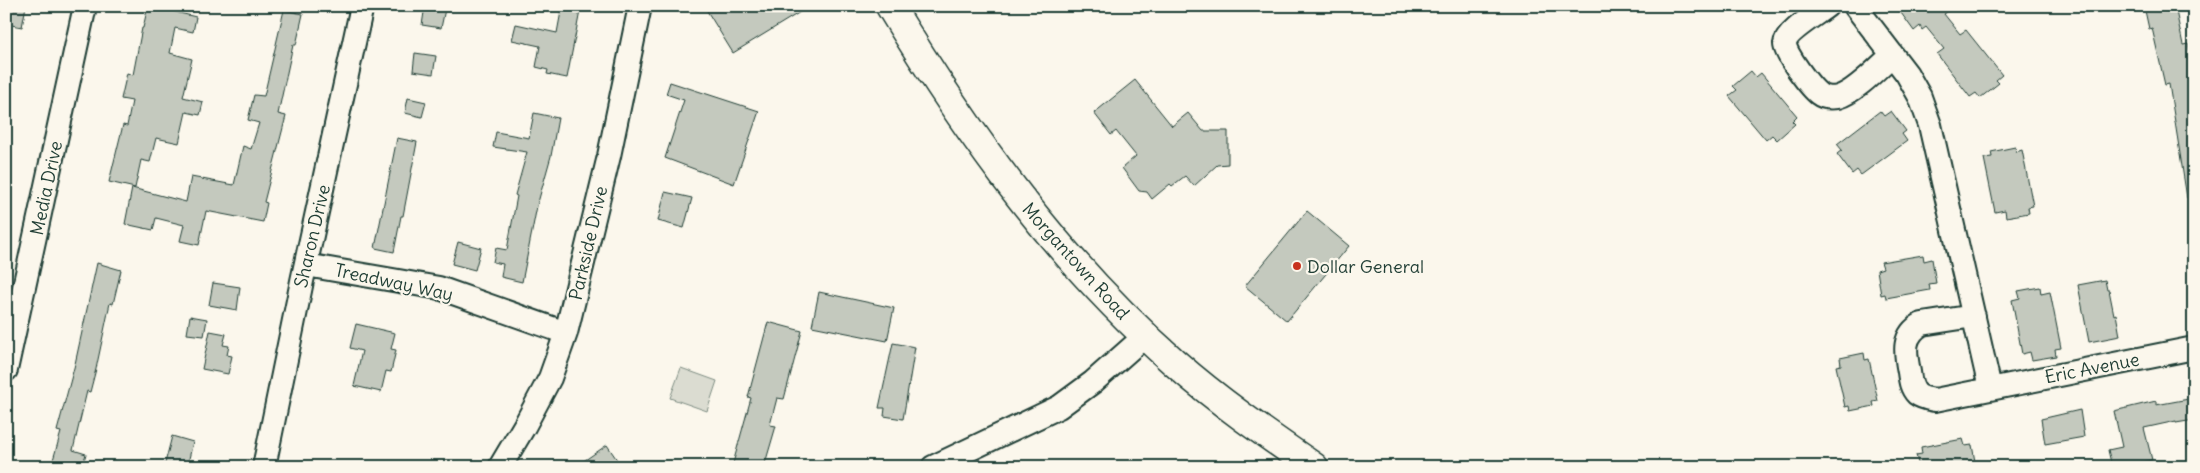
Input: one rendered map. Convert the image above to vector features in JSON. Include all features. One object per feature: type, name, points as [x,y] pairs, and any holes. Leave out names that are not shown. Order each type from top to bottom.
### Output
[{"type":"main road","name":"Morgantown Road","points":[[890,6],[963,122],[1015,193],[1069,258],[1145,336],[1211,393],[1314,467]]},
{"type":"street","name":"Media Drive","points":[[6,370],[85,6]]},
{"type":"street","name":"Sharon Drive","points":[[264,467],[362,6]]},
{"type":"street","name":"Parkside Drive","points":[[500,467],[550,378],[566,333],[609,156],[640,6]]},
{"type":"street","points":[[1827,6],[1788,36],[1785,44],[1786,53],[1820,94],[1829,98],[1848,92],[1892,55]]},
{"type":"street","points":[[1855,6],[1907,74],[1920,97],[1930,125],[1974,316],[1990,388],[1935,400],[1926,399],[1917,394],[1911,385],[1906,343],[1909,334],[1922,324],[1974,316]]},
{"type":"street","name":"Treadway Way","points":[[306,265],[439,288],[566,333]]},
{"type":"street","points":[[932,467],[1059,407],[1093,382],[1145,336]]},
{"type":"street","name":"Eric Avenue","points":[[1990,388],[2194,348]]},
{"type":"shaded area","points":[[681,368],[717,381],[707,411],[670,398]]},
{"type":"building","points":[[6,6],[26,6],[22,27],[6,24]]},
{"type":"building","points":[[148,6],[168,6],[167,10],[196,17],[193,32],[175,28],[170,53],[192,59],[183,97],[203,102],[200,115],[186,112],[179,143],[156,138],[150,162],[141,160],[135,188],[109,182],[123,125],[127,126],[132,101],[121,99],[127,73],[133,75]]},
{"type":"building","points":[[425,6],[445,9],[441,28],[422,25]]},
{"type":"building","points":[[562,6],[581,6],[567,78],[547,74],[548,70],[536,67],[540,46],[512,40],[516,24],[557,33]]},
{"type":"building","points":[[704,6],[810,6],[733,53]]},
{"type":"building","points":[[1896,6],[1955,6],[1944,14],[1960,34],[1966,30],[2002,75],[1996,80],[1999,83],[1980,98],[1976,93],[1970,97],[1937,54],[1944,49],[1926,27],[1922,30],[1920,26],[1914,31]]},
{"type":"building","points":[[2144,6],[2175,6],[2183,45],[2188,44],[2194,69],[2194,197],[2187,198],[2169,84],[2165,85],[2152,28],[2149,29]]},
{"type":"building","points":[[284,10],[303,14],[296,45],[293,45],[278,114],[286,116],[264,202],[267,203],[263,222],[206,211],[199,245],[180,241],[184,225],[156,218],[153,230],[125,224],[132,188],[186,202],[191,177],[234,185],[243,146],[251,149],[259,123],[248,120],[254,95],[264,96]]},
{"type":"building","points":[[415,53],[436,56],[433,74],[413,71]]},
{"type":"building","points":[[1751,71],[1756,77],[1761,73],[1797,116],[1792,121],[1795,124],[1777,140],[1772,135],[1766,140],[1729,96],[1737,90],[1733,86]]},
{"type":"building","points":[[1135,80],[1172,126],[1188,113],[1203,131],[1228,131],[1228,164],[1217,165],[1194,186],[1185,176],[1172,186],[1170,184],[1152,199],[1147,192],[1139,191],[1122,168],[1136,156],[1116,131],[1111,135],[1094,113]]},
{"type":"building","points":[[670,82],[759,111],[734,184],[665,158],[684,100],[666,94]]},
{"type":"building","points":[[408,98],[426,102],[422,117],[405,113]]},
{"type":"building","points":[[1880,111],[1884,116],[1891,111],[1906,131],[1902,134],[1907,141],[1861,175],[1857,170],[1852,174],[1837,154],[1842,150],[1837,144]]},
{"type":"building","points":[[534,113],[558,118],[551,156],[537,206],[522,282],[501,277],[503,264],[493,262],[496,248],[507,250],[517,196],[515,195],[527,152],[493,147],[496,132],[529,138]]},
{"type":"building","points":[[397,138],[417,142],[394,252],[375,248]]},
{"type":"building","points":[[2015,147],[2016,152],[2022,150],[2033,206],[2028,207],[2029,213],[2006,217],[2005,210],[1995,212],[1984,158],[1992,157],[1991,152]]},
{"type":"building","points":[[665,192],[692,198],[684,228],[658,221]]},
{"type":"building","name":"Dollar General","points":[[1307,211],[1349,246],[1287,321],[1245,286]]},
{"type":"building","points":[[458,242],[481,248],[475,270],[452,264]]},
{"type":"building","points":[[1923,255],[1924,261],[1932,259],[1936,283],[1929,284],[1930,290],[1886,298],[1885,294],[1881,295],[1877,270],[1883,268],[1881,262]]},
{"type":"building","points":[[97,263],[121,270],[113,304],[110,303],[96,369],[90,392],[87,391],[73,450],[86,454],[82,467],[51,467],[61,432],[57,431],[75,364]]},
{"type":"building","points":[[2105,280],[2114,315],[2116,314],[2120,336],[2089,342],[2078,285]]},
{"type":"building","points":[[213,283],[240,287],[237,310],[209,305]]},
{"type":"building","points":[[2040,287],[2041,294],[2050,292],[2061,348],[2055,349],[2056,356],[2032,360],[2030,352],[2022,354],[2012,300],[2020,298],[2018,291]]},
{"type":"building","points":[[819,292],[894,308],[887,341],[812,326]]},
{"type":"building","points":[[190,316],[207,319],[204,336],[187,334]]},
{"type":"building","points":[[768,322],[802,331],[784,399],[777,398],[770,425],[776,426],[764,467],[732,467],[751,398],[748,397]]},
{"type":"building","points":[[356,324],[395,333],[391,349],[396,350],[391,372],[386,371],[381,392],[354,386],[362,351],[350,348]]},
{"type":"building","points":[[210,331],[226,334],[223,345],[229,346],[227,355],[232,356],[228,374],[202,369]]},
{"type":"building","points":[[893,343],[915,347],[903,419],[884,416],[885,408],[879,408]]},
{"type":"building","points":[[1864,353],[1865,360],[1869,359],[1878,401],[1873,402],[1874,406],[1850,411],[1849,406],[1845,407],[1836,366],[1841,365],[1840,358]]},
{"type":"building","points":[[2194,398],[2194,420],[2176,423],[2176,421],[2144,428],[2152,460],[2112,467],[2108,450],[2122,447],[2114,411],[2156,401],[2156,405]]},
{"type":"building","points":[[2080,410],[2084,437],[2045,444],[2041,419]]},
{"type":"building","points":[[172,436],[193,442],[187,467],[164,467]]},
{"type":"building","points":[[1963,439],[1965,446],[1972,445],[1976,467],[1919,467],[1916,455],[1922,454],[1921,447]]},
{"type":"building","points":[[607,445],[622,467],[575,467]]},
{"type":"place","name":"Dollar General","points":[[1297,266]]}]
